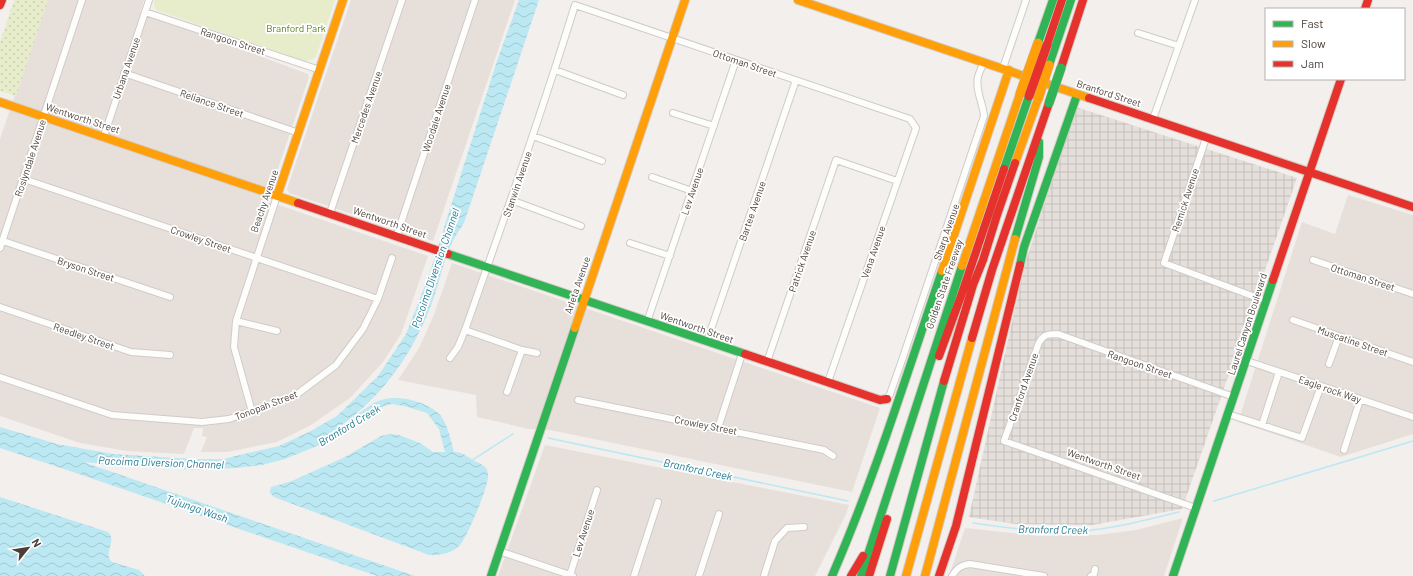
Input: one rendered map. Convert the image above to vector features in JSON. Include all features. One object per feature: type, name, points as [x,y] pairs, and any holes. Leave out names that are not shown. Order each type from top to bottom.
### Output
[{"type":"main road","points":[[0,5],[2,0]]},
{"type":"main road","name":"Beachy Avenue","points":[[277,196],[343,0]]},
{"type":"main road","name":"Arleta Avenue","points":[[491,576],[684,0]]},
{"type":"main road","name":"Branford Street","points":[[798,0],[1413,207]]},
{"type":"main road","name":"Golden State Freeway","points":[[861,576],[946,313],[1029,96],[1053,0]]},
{"type":"main road","points":[[1042,44],[1062,0]]},
{"type":"main road","points":[[869,576],[948,331],[1029,96],[1049,65],[1071,0]]},
{"type":"main road","points":[[906,576],[952,416],[974,329],[992,270],[1084,0]]},
{"type":"main road","points":[[832,576],[850,532],[895,410],[1006,69]]},
{"type":"main road","name":"Laurel Canyon Boulevard","points":[[1174,576],[1341,80]]},
{"type":"main road","points":[[939,576],[956,526],[1024,247],[1077,95]]},
{"type":"main road","points":[[897,576],[958,345],[977,286],[979,274],[997,215],[1029,96]]},
{"type":"main road","name":"Wentworth Street","points":[[0,102],[487,266],[742,354],[880,400],[887,399]]},
{"type":"main road","points":[[925,576],[1021,215],[1039,157],[1040,131]]},
{"type":"main road","points":[[890,576],[940,392],[973,285],[979,274]]},
{"type":"main road","points":[[882,576],[934,391],[948,339],[948,331]]},
{"type":"main road","points":[[851,576],[870,546]]},
{"type":"street","name":"Roslyndale Avenue","points":[[0,248],[24,180],[43,117],[82,0]]},
{"type":"street","name":"Urbana Avenue","points":[[104,136],[149,0]]},
{"type":"street","name":"Mercedes Avenue","points":[[330,213],[402,0]]},
{"type":"street","name":"Woodale Avenue","points":[[397,236],[475,0]]},
{"type":"street","points":[[1006,69],[1026,0]]},
{"type":"street","points":[[1153,119],[1195,0]]},
{"type":"street","name":"Ottoman Street","points":[[575,6],[910,119],[913,122]]},
{"type":"street","name":"Stanwin Avenue","points":[[450,358],[458,347],[465,330],[533,136],[575,6]]},
{"type":"street","name":"Rangoon Street","points":[[145,12],[320,70]]},
{"type":"street","points":[[1138,33],[1179,46]]},
{"type":"street","name":"Lev Avenue","points":[[648,322],[736,60]]},
{"type":"street","name":"Sharp Avenue","points":[[887,399],[899,370],[984,116],[984,107],[979,93],[978,78],[984,62]]},
{"type":"street","points":[[555,70],[623,95]]},
{"type":"street","name":"Reliance Street","points":[[124,73],[299,133]]},
{"type":"street","name":"Bartee Avenue","points":[[707,341],[796,80]]},
{"type":"street","points":[[674,113],[714,126]]},
{"type":"street","name":"Vena Avenue","points":[[828,382],[916,128],[913,122]]},
{"type":"street","points":[[533,136],[602,161]]},
{"type":"street","name":"Remick Avenue","points":[[1206,138],[1164,263],[1266,301]]},
{"type":"street","name":"Patrick Avenue","points":[[767,362],[836,160],[897,181]]},
{"type":"street","points":[[652,177],[692,191]]},
{"type":"street","name":"Crowley Street","points":[[24,180],[378,299]]},
{"type":"street","name":"Beachy Avenue","points":[[252,412],[234,347],[236,321],[277,196]]},
{"type":"street","points":[[511,200],[581,226]]},
{"type":"street","name":"Bryson Street","points":[[2,241],[170,296]]},
{"type":"street","points":[[630,243],[670,256]]},
{"type":"street","name":"Tonopah Street","points":[[0,377],[112,415],[202,422],[229,419],[296,395],[336,365],[363,329],[378,299],[392,258]]},
{"type":"street","name":"Ottoman Street","points":[[1313,260],[1413,294]]},
{"type":"street","name":"Reedley Street","points":[[0,307],[131,352],[170,355]]},
{"type":"street","name":"Muscatine Street","points":[[1293,320],[1413,362]]},
{"type":"street","points":[[236,321],[277,331]]},
{"type":"street","points":[[465,330],[522,350],[537,352]]},
{"type":"street","name":"Rangoon Street","points":[[1046,335],[1058,334],[1234,397]]},
{"type":"street","name":"Cranford Avenue","points":[[1004,441],[1038,345],[1042,337],[1046,335]]},
{"type":"street","points":[[1329,364],[1338,336]]},
{"type":"street","points":[[507,392],[522,350]]},
{"type":"street","points":[[718,428],[742,354]]},
{"type":"street","name":"Eagle rock Way","points":[[1247,361],[1413,417]]},
{"type":"street","points":[[1262,425],[1279,372]]},
{"type":"street","points":[[1228,414],[1302,438],[1321,386]]},
{"type":"street","name":"Crowley Street","points":[[578,400],[824,450],[833,456]]},
{"type":"street","points":[[1344,450],[1360,400]]},
{"type":"street","name":"Wentworth Street","points":[[1004,441],[1196,508]]},
{"type":"street","name":"Lev Avenue","points":[[571,576],[597,490]]},
{"type":"street","points":[[634,576],[658,502]]},
{"type":"street","points":[[699,576],[719,514]]},
{"type":"street","points":[[764,576],[775,541],[787,528],[804,527]]},
{"type":"street","points":[[499,551],[571,576]]},
{"type":"street","points":[[952,576],[957,568],[970,564],[1044,576]]},
{"type":"street","points":[[1091,576],[1094,574],[1095,569]]},
{"type":"shaded area","points":[[47,0],[144,0],[140,12],[308,74],[309,77],[267,201],[428,256],[401,334],[383,362],[350,398],[311,425],[277,442],[227,452],[201,452],[207,437],[202,436],[203,428],[194,428],[184,454],[127,451],[80,443],[0,416],[0,139]]},
{"type":"shaded area","points":[[351,0],[515,0],[433,241],[289,193],[287,189]]},
{"type":"shaded area","points":[[1076,107],[1297,178],[1182,509],[1092,525],[1015,524],[969,517],[1024,267]]},
{"type":"shaded area","points":[[1348,195],[1413,215],[1413,434],[1341,457],[1238,422],[1302,222],[1335,234]]},
{"type":"shaded area","points":[[452,263],[880,408],[852,492],[550,430],[529,429],[477,417],[476,395],[398,380],[419,348],[433,317]]},
{"type":"shaded area","points":[[545,445],[849,505],[815,576],[498,576]]},
{"type":"shaded area","points":[[1183,518],[1164,576],[949,576],[965,528],[1038,536],[1097,535],[1136,530]]},
{"type":"green space","points":[[14,0],[48,0],[16,96],[0,91],[0,42]]},
{"type":"green space","name":"Branford Park","points":[[154,0],[335,0],[316,57],[305,61],[156,10]]},
{"type":"water","points":[[519,0],[539,0],[464,223],[450,247],[433,300],[424,322],[403,361],[390,379],[360,411],[323,438],[337,431],[369,406],[383,399],[408,399],[424,404],[437,412],[446,425],[454,452],[462,453],[483,465],[488,474],[488,480],[468,532],[457,548],[446,553],[429,555],[274,497],[270,493],[271,487],[292,481],[345,457],[381,436],[389,434],[399,435],[420,443],[433,452],[445,452],[439,429],[427,413],[404,406],[392,404],[371,411],[340,434],[322,444],[285,459],[262,465],[201,470],[83,462],[415,576],[377,576],[0,448],[0,427],[57,444],[113,454],[193,459],[223,459],[279,446],[309,432],[337,416],[378,376],[406,334],[428,278],[496,64]]},
{"type":"water","points":[[0,497],[108,532],[111,536],[109,558],[112,562],[139,570],[145,576],[0,576]]},
{"type":"waterway","name":"Branford Creek","points":[[471,461],[513,434]]},
{"type":"waterway","name":"Branford Creek","points":[[548,438],[848,501]]},
{"type":"waterway","name":"Branford Creek","points":[[1214,501],[1413,441]]},
{"type":"waterway","name":"Branford Creek","points":[[973,523],[1040,531],[1080,531],[1117,526],[1179,512]]},
{"type":"traffic: fast","points":[[1038,43],[1053,0]]},
{"type":"traffic: fast","points":[[1049,65],[1071,0]]},
{"type":"traffic: fast","points":[[1049,103],[1061,68]]},
{"type":"traffic: fast","points":[[1020,265],[1024,247],[1077,95]]},
{"type":"traffic: fast","points":[[1004,169],[1029,96]]},
{"type":"traffic: fast","points":[[1015,239],[1039,157],[1039,142]]},
{"type":"traffic: fast","points":[[448,254],[745,354]]},
{"type":"traffic: fast","points":[[861,576],[962,266]]},
{"type":"traffic: fast","points":[[832,576],[848,539],[876,463],[942,271]]},
{"type":"traffic: fast","points":[[1173,576],[1273,280]]},
{"type":"traffic: fast","points":[[491,576],[575,328]]},
{"type":"traffic: fast","points":[[890,576],[944,381]]},
{"type":"traffic: slow","points":[[277,196],[343,0]]},
{"type":"traffic: slow","points":[[575,328],[685,0]]},
{"type":"traffic: slow","points":[[798,0],[1089,98]]},
{"type":"traffic: slow","points":[[1020,94],[1038,43]]},
{"type":"traffic: slow","points":[[1038,99],[1049,65]]},
{"type":"traffic: slow","points":[[942,271],[1009,70]]},
{"type":"traffic: slow","points":[[962,266],[1020,94]]},
{"type":"traffic: slow","points":[[1015,163],[1038,99]]},
{"type":"traffic: slow","points":[[0,102],[298,203]]},
{"type":"traffic: slow","points":[[925,576],[1015,239]]},
{"type":"traffic: slow","points":[[906,576],[972,338]]},
{"type":"traffic: jam","points":[[0,5],[2,0]]},
{"type":"traffic: jam","points":[[1047,45],[1062,0]]},
{"type":"traffic: jam","points":[[1061,68],[1083,0]]},
{"type":"traffic: jam","points":[[1365,8],[1368,0]]},
{"type":"traffic: jam","points":[[1029,96],[1047,45]]},
{"type":"traffic: jam","points":[[1273,280],[1341,80]]},
{"type":"traffic: jam","points":[[1089,98],[1413,207]]},
{"type":"traffic: jam","points":[[972,338],[992,270],[1049,103]]},
{"type":"traffic: jam","points":[[944,381],[973,285],[983,260],[1015,163]]},
{"type":"traffic: jam","points":[[939,356],[1004,169]]},
{"type":"traffic: jam","points":[[298,203],[448,254]]},
{"type":"traffic: jam","points":[[939,576],[956,526],[1020,265]]},
{"type":"traffic: jam","points":[[745,354],[880,400],[887,399]]},
{"type":"traffic: jam","points":[[869,576],[887,519]]},
{"type":"traffic: jam","points":[[851,576],[863,556]]},
{"type":"water label","name":"Pacoima Diversion Channel","points":[[435,268]]},
{"type":"water label","name":"Pacoima Diversion Channel","points":[[161,462]]},
{"type":"water label","name":"Tujunga Wash","points":[[197,508]]}]
